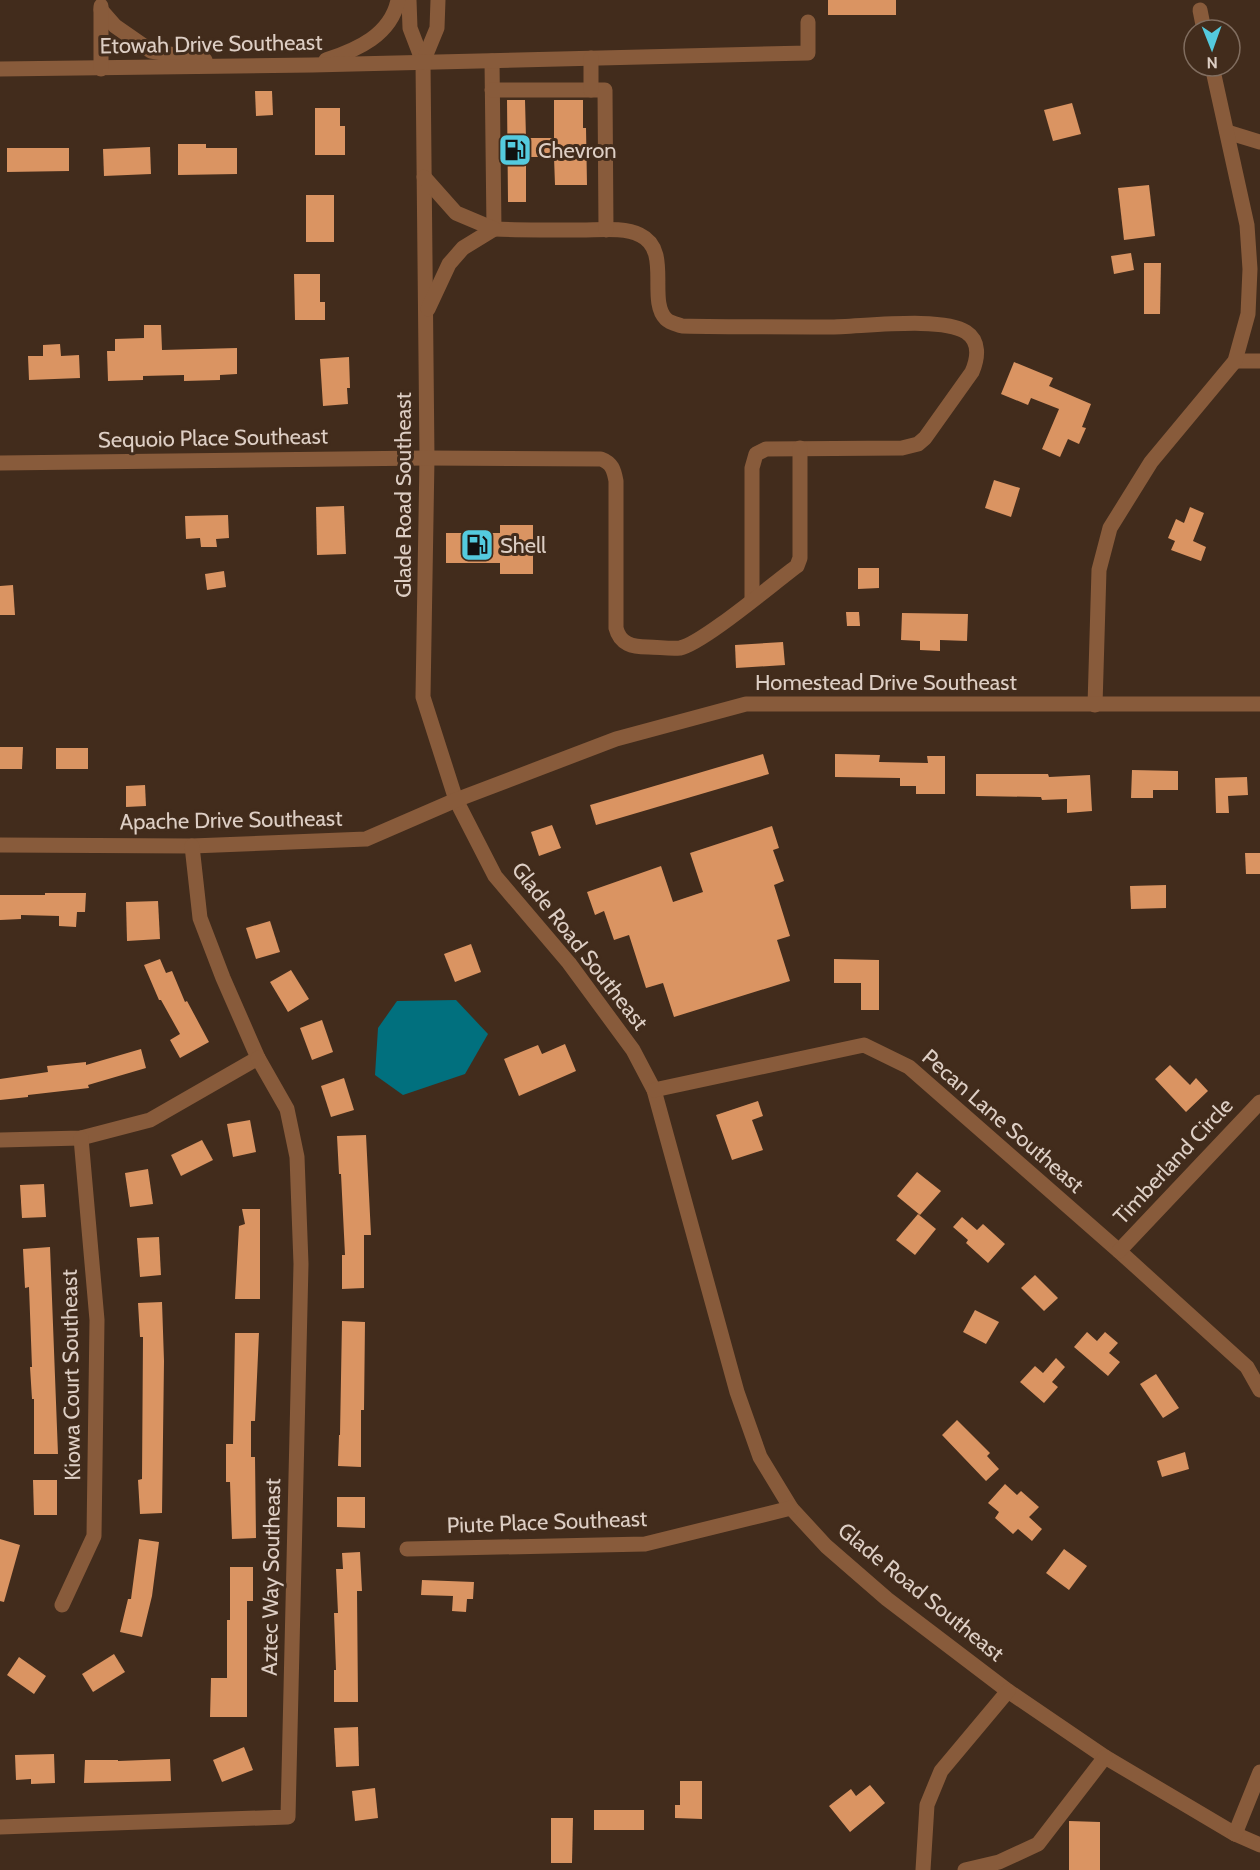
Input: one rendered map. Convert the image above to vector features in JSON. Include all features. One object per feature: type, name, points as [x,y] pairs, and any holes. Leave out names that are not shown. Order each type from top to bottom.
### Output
[{"type":"street","points":[[312,65],[364,45],[378,35],[395,11],[398,0]]},
{"type":"street","name":"Glade Road Southeast","points":[[409,0],[410,28],[423,62],[427,458],[423,697],[456,800],[495,876],[569,963],[633,1050],[654,1090],[736,1392],[760,1457],[791,1508],[826,1546],[887,1599],[1008,1691],[1105,1757],[1235,1834],[1260,1845]]},
{"type":"street","points":[[423,62],[438,28],[438,0]]},
{"type":"street","points":[[101,5],[115,26],[152,51],[238,66]]},
{"type":"street","points":[[101,5],[101,69]]},
{"type":"street","points":[[1200,10],[1202,18]]},
{"type":"street","name":"Etowah Drive Southeast","points":[[0,69],[312,65],[808,53],[807,22]]},
{"type":"street","points":[[591,58],[591,90]]},
{"type":"street","points":[[492,61],[494,230]]},
{"type":"street","points":[[1095,705],[1099,570],[1110,528],[1151,462],[1235,361],[1248,314],[1250,269],[1247,225],[1215,78]]},
{"type":"street","points":[[492,90],[605,90],[606,230]]},
{"type":"street","points":[[1227,132],[1260,142]]},
{"type":"street","points":[[424,177],[456,213],[494,230],[606,230],[630,231],[642,235],[655,251],[660,306],[664,317],[671,323],[682,326],[832,327],[935,323],[954,326],[974,339],[977,362],[972,372],[926,438],[918,444],[902,448],[766,449],[756,454],[753,462],[752,600]]},
{"type":"street","points":[[426,315],[449,264],[463,248],[494,230]]},
{"type":"street","points":[[1235,361],[1260,362]]},
{"type":"street","points":[[752,600],[797,566],[800,558],[800,448]]},
{"type":"street","name":"Sequoio Place Southeast","points":[[0,463],[427,458],[601,459],[608,461],[614,469],[616,481],[616,628],[618,636],[628,645],[680,648],[690,645],[752,600]]},
{"type":"street","name":"Homestead Drive Southeast","points":[[456,800],[616,739],[746,704],[1260,704]]},
{"type":"street","name":"Apache Drive Southeast","points":[[0,845],[192,846],[366,839],[456,800]]},
{"type":"street","name":"Aztec Way Southeast","points":[[0,1827],[288,1817],[301,1264],[297,1157],[287,1108],[258,1058],[200,918],[192,846]]},
{"type":"street","name":"Pecan Lane Southeast","points":[[654,1090],[864,1045],[909,1067],[1247,1367],[1260,1390]]},
{"type":"street","points":[[0,1140],[81,1138],[150,1119],[258,1058]]},
{"type":"street","name":"Timberland Circle","points":[[1119,1251],[1260,1102]]},
{"type":"street","name":"Kiowa Court Southeast","points":[[62,1605],[94,1536],[97,1320],[81,1138]]},
{"type":"street","name":"Piute Place Southeast","points":[[407,1549],[645,1544],[791,1508]]},
{"type":"street","points":[[923,1870],[927,1805],[941,1771],[1008,1691]]},
{"type":"street","points":[[965,1870],[999,1862],[1038,1844],[1105,1757]]},
{"type":"street","points":[[1235,1834],[1260,1772]]},
{"type":"water","points":[[456,1000],[488,1034],[465,1074],[403,1095],[375,1075],[378,1028],[397,1001]]},
{"type":"building","points":[[828,0],[896,0],[896,15],[828,15]]},
{"type":"building","points":[[255,91],[272,91],[273,115],[256,116]]},
{"type":"building","points":[[507,100],[525,100],[526,138],[554,138],[554,100],[583,100],[587,185],[555,185],[554,157],[526,157],[526,202],[508,202]]},
{"type":"building","points":[[1072,103],[1081,134],[1053,141],[1044,110]]},
{"type":"building","points":[[315,108],[340,108],[340,126],[345,126],[345,155],[315,155]]},
{"type":"building","points":[[178,144],[206,144],[206,148],[237,148],[237,174],[178,175]]},
{"type":"building","points":[[150,147],[151,174],[104,176],[103,149]]},
{"type":"building","points":[[7,148],[69,148],[69,171],[7,172]]},
{"type":"building","points":[[1149,185],[1155,236],[1124,240],[1118,188]]},
{"type":"building","points":[[306,195],[334,195],[334,242],[306,242]]},
{"type":"building","points":[[1131,253],[1134,270],[1114,274],[1111,256]]},
{"type":"building","points":[[1144,263],[1161,263],[1160,314],[1144,314]]},
{"type":"building","points":[[294,274],[320,274],[320,302],[325,302],[325,320],[295,320]]},
{"type":"building","points":[[144,325],[161,325],[162,350],[237,348],[237,374],[220,375],[220,380],[184,381],[184,375],[143,376],[143,380],[108,381],[107,351],[115,351],[115,339],[144,338]]},
{"type":"building","points":[[60,344],[61,356],[79,355],[80,378],[29,380],[28,356],[43,356],[43,345]]},
{"type":"building","points":[[349,357],[348,404],[323,406],[320,359]]},
{"type":"building","points":[[1014,362],[1053,378],[1049,386],[1091,404],[1082,427],[1086,428],[1079,444],[1068,439],[1060,457],[1042,449],[1059,409],[1031,398],[1028,405],[1001,394]]},
{"type":"building","points":[[994,480],[1020,488],[1011,517],[985,508]]},
{"type":"building","points":[[344,506],[346,554],[317,555],[316,507]]},
{"type":"building","points":[[1190,507],[1204,513],[1193,541],[1206,547],[1201,561],[1171,550],[1175,541],[1168,538],[1176,519],[1184,523]]},
{"type":"building","points":[[228,515],[229,538],[216,539],[217,547],[201,547],[200,538],[186,539],[185,516]]},
{"type":"building","points":[[500,525],[533,525],[533,574],[500,574],[500,563],[446,563],[446,533],[500,533]]},
{"type":"building","points":[[858,568],[879,568],[879,588],[858,589]]},
{"type":"building","points":[[224,571],[226,587],[207,590],[205,574]]},
{"type":"building","points":[[13,585],[15,615],[0,615],[0,586]]},
{"type":"building","points":[[846,612],[859,612],[860,626],[847,626]]},
{"type":"building","points":[[902,613],[968,614],[967,641],[940,640],[940,651],[920,650],[920,641],[901,640]]},
{"type":"building","points":[[783,642],[785,665],[736,668],[735,645]]},
{"type":"building","points":[[0,747],[23,747],[22,769],[0,769]]},
{"type":"building","points":[[56,748],[88,748],[88,769],[56,769]]},
{"type":"building","points":[[763,754],[769,774],[596,825],[590,805]]},
{"type":"building","points":[[835,754],[880,755],[879,762],[928,763],[927,756],[945,756],[945,794],[916,794],[916,786],[900,786],[900,778],[835,777]]},
{"type":"building","points":[[1132,770],[1178,771],[1178,790],[1153,790],[1153,798],[1131,798]]},
{"type":"building","points":[[976,774],[1048,774],[1049,777],[1090,775],[1092,811],[1067,813],[1067,799],[1042,800],[1041,797],[976,796]]},
{"type":"building","points":[[1247,777],[1248,795],[1228,796],[1229,813],[1216,813],[1215,778]]},
{"type":"building","points":[[145,785],[146,806],[126,807],[126,786]]},
{"type":"building","points":[[552,825],[561,848],[539,856],[531,832]]},
{"type":"building","points":[[772,826],[779,848],[773,850],[784,881],[774,885],[790,936],[777,940],[790,981],[674,1017],[663,983],[646,988],[629,935],[614,940],[604,911],[595,915],[587,892],[661,866],[673,902],[703,892],[690,853]]},
{"type":"building","points":[[1245,853],[1260,853],[1260,874],[1246,874]]},
{"type":"building","points":[[1166,885],[1166,908],[1131,909],[1130,886]]},
{"type":"building","points":[[45,893],[86,893],[85,912],[77,912],[76,927],[59,926],[59,916],[21,915],[21,919],[0,920],[0,895],[45,895]]},
{"type":"building","points":[[158,901],[160,939],[127,941],[126,902]]},
{"type":"building","points":[[270,921],[280,952],[256,959],[246,928]]},
{"type":"building","points":[[471,944],[481,972],[455,982],[444,954]]},
{"type":"building","points":[[160,959],[166,973],[172,971],[185,1002],[187,1001],[209,1042],[180,1058],[170,1040],[180,1034],[159,1000],[144,965]]},
{"type":"building","points":[[834,959],[879,960],[879,1010],[861,1010],[861,983],[834,983]]},
{"type":"building","points":[[291,970],[309,999],[288,1012],[270,982]]},
{"type":"building","points":[[322,1020],[333,1052],[312,1060],[300,1028]]},
{"type":"building","points":[[565,1044],[576,1071],[519,1096],[504,1059],[538,1045],[542,1054]]},
{"type":"building","points":[[141,1049],[146,1068],[88,1085],[89,1088],[0,1100],[0,1079],[48,1072],[47,1066],[86,1062],[86,1065]]},
{"type":"building","points":[[1170,1065],[1190,1085],[1196,1078],[1208,1091],[1186,1112],[1155,1079]]},
{"type":"building","points":[[344,1078],[354,1110],[331,1117],[321,1086]]},
{"type":"building","points":[[758,1101],[763,1116],[752,1120],[763,1150],[732,1160],[716,1115]]},
{"type":"building","points":[[250,1120],[256,1152],[233,1157],[227,1124]]},
{"type":"building","points":[[366,1135],[371,1235],[364,1235],[364,1288],[342,1289],[342,1255],[345,1255],[337,1136]]},
{"type":"building","points":[[202,1140],[213,1160],[181,1176],[171,1155]]},
{"type":"building","points":[[148,1169],[153,1204],[130,1207],[125,1173]]},
{"type":"building","points":[[917,1172],[941,1191],[920,1215],[897,1196]]},
{"type":"building","points":[[44,1184],[46,1217],[22,1218],[20,1185]]},
{"type":"building","points":[[242,1209],[260,1209],[260,1299],[235,1299],[239,1226],[245,1224]]},
{"type":"building","points":[[918,1214],[936,1229],[915,1255],[896,1240]]},
{"type":"building","points":[[962,1217],[977,1230],[983,1224],[1005,1244],[988,1263],[966,1243],[968,1240],[953,1227]]},
{"type":"building","points":[[159,1237],[161,1275],[140,1277],[137,1238]]},
{"type":"building","points":[[50,1247],[58,1454],[34,1454],[29,1287],[25,1288],[23,1249]]},
{"type":"building","points":[[1035,1275],[1058,1298],[1044,1311],[1021,1288]]},
{"type":"building","points":[[162,1302],[164,1361],[162,1513],[140,1514],[138,1480],[142,1479],[143,1337],[140,1337],[138,1303]]},
{"type":"building","points":[[975,1310],[999,1322],[986,1344],[963,1332]]},
{"type":"building","points":[[342,1321],[365,1322],[361,1467],[338,1466]]},
{"type":"building","points":[[1087,1332],[1097,1341],[1105,1332],[1118,1343],[1109,1353],[1120,1362],[1108,1376],[1074,1347]]},
{"type":"building","points":[[235,1333],[259,1333],[255,1421],[251,1421],[251,1457],[255,1457],[256,1538],[232,1539],[230,1482],[226,1482],[226,1444],[233,1444]]},
{"type":"building","points":[[1056,1358],[1065,1367],[1052,1382],[1058,1387],[1044,1403],[1020,1382],[1035,1366],[1043,1373]]},
{"type":"building","points":[[1156,1374],[1179,1408],[1163,1418],[1140,1384]]},
{"type":"building","points":[[957,1420],[990,1453],[987,1456],[999,1469],[986,1481],[942,1435]]},
{"type":"building","points":[[1185,1452],[1189,1469],[1162,1477],[1157,1461]]},
{"type":"building","points":[[33,1480],[57,1480],[57,1515],[34,1515]]},
{"type":"building","points":[[1005,1484],[1017,1495],[1021,1491],[1039,1507],[1029,1517],[1042,1529],[1032,1541],[1018,1529],[1013,1534],[995,1518],[999,1512],[988,1503]]},
{"type":"building","points":[[337,1497],[365,1497],[365,1528],[337,1527]]},
{"type":"building","points":[[0,1539],[20,1545],[4,1602],[0,1601]]},
{"type":"building","points":[[139,1539],[159,1542],[152,1596],[142,1637],[120,1632],[128,1599],[131,1599]]},
{"type":"building","points":[[1064,1549],[1087,1566],[1069,1590],[1046,1573]]},
{"type":"building","points":[[360,1552],[362,1591],[357,1591],[358,1702],[334,1702],[334,1670],[336,1670],[334,1613],[338,1613],[336,1569],[343,1569],[342,1553]]},
{"type":"building","points":[[230,1567],[253,1567],[253,1601],[247,1601],[247,1717],[210,1717],[211,1678],[227,1678]]},
{"type":"building","points":[[422,1580],[474,1582],[473,1599],[467,1599],[466,1612],[452,1611],[453,1596],[421,1595]]},
{"type":"building","points":[[114,1654],[125,1672],[93,1692],[82,1674]]},
{"type":"building","points":[[19,1657],[46,1676],[34,1694],[7,1675]]},
{"type":"building","points":[[358,1727],[359,1766],[336,1767],[334,1728]]},
{"type":"building","points":[[244,1747],[253,1770],[222,1782],[213,1760]]},
{"type":"building","points":[[54,1754],[55,1783],[31,1784],[31,1779],[16,1780],[15,1755]]},
{"type":"building","points":[[170,1759],[171,1781],[84,1783],[85,1760]]},
{"type":"building","points":[[680,1781],[702,1781],[702,1819],[675,1818],[675,1805],[680,1805]]},
{"type":"building","points":[[870,1785],[885,1803],[850,1832],[829,1806],[851,1789],[856,1796]]},
{"type":"building","points":[[375,1788],[378,1818],[355,1821],[352,1791]]},
{"type":"building","points":[[594,1810],[644,1810],[644,1830],[594,1830]]},
{"type":"building","points":[[551,1818],[573,1818],[572,1863],[551,1863]]},
{"type":"building","points":[[1069,1821],[1100,1822],[1100,1870],[1069,1870]]},
{"type":"place","name":"Chevron","points":[[515,150]]},
{"type":"place","name":"Shell","points":[[477,545]]}]
